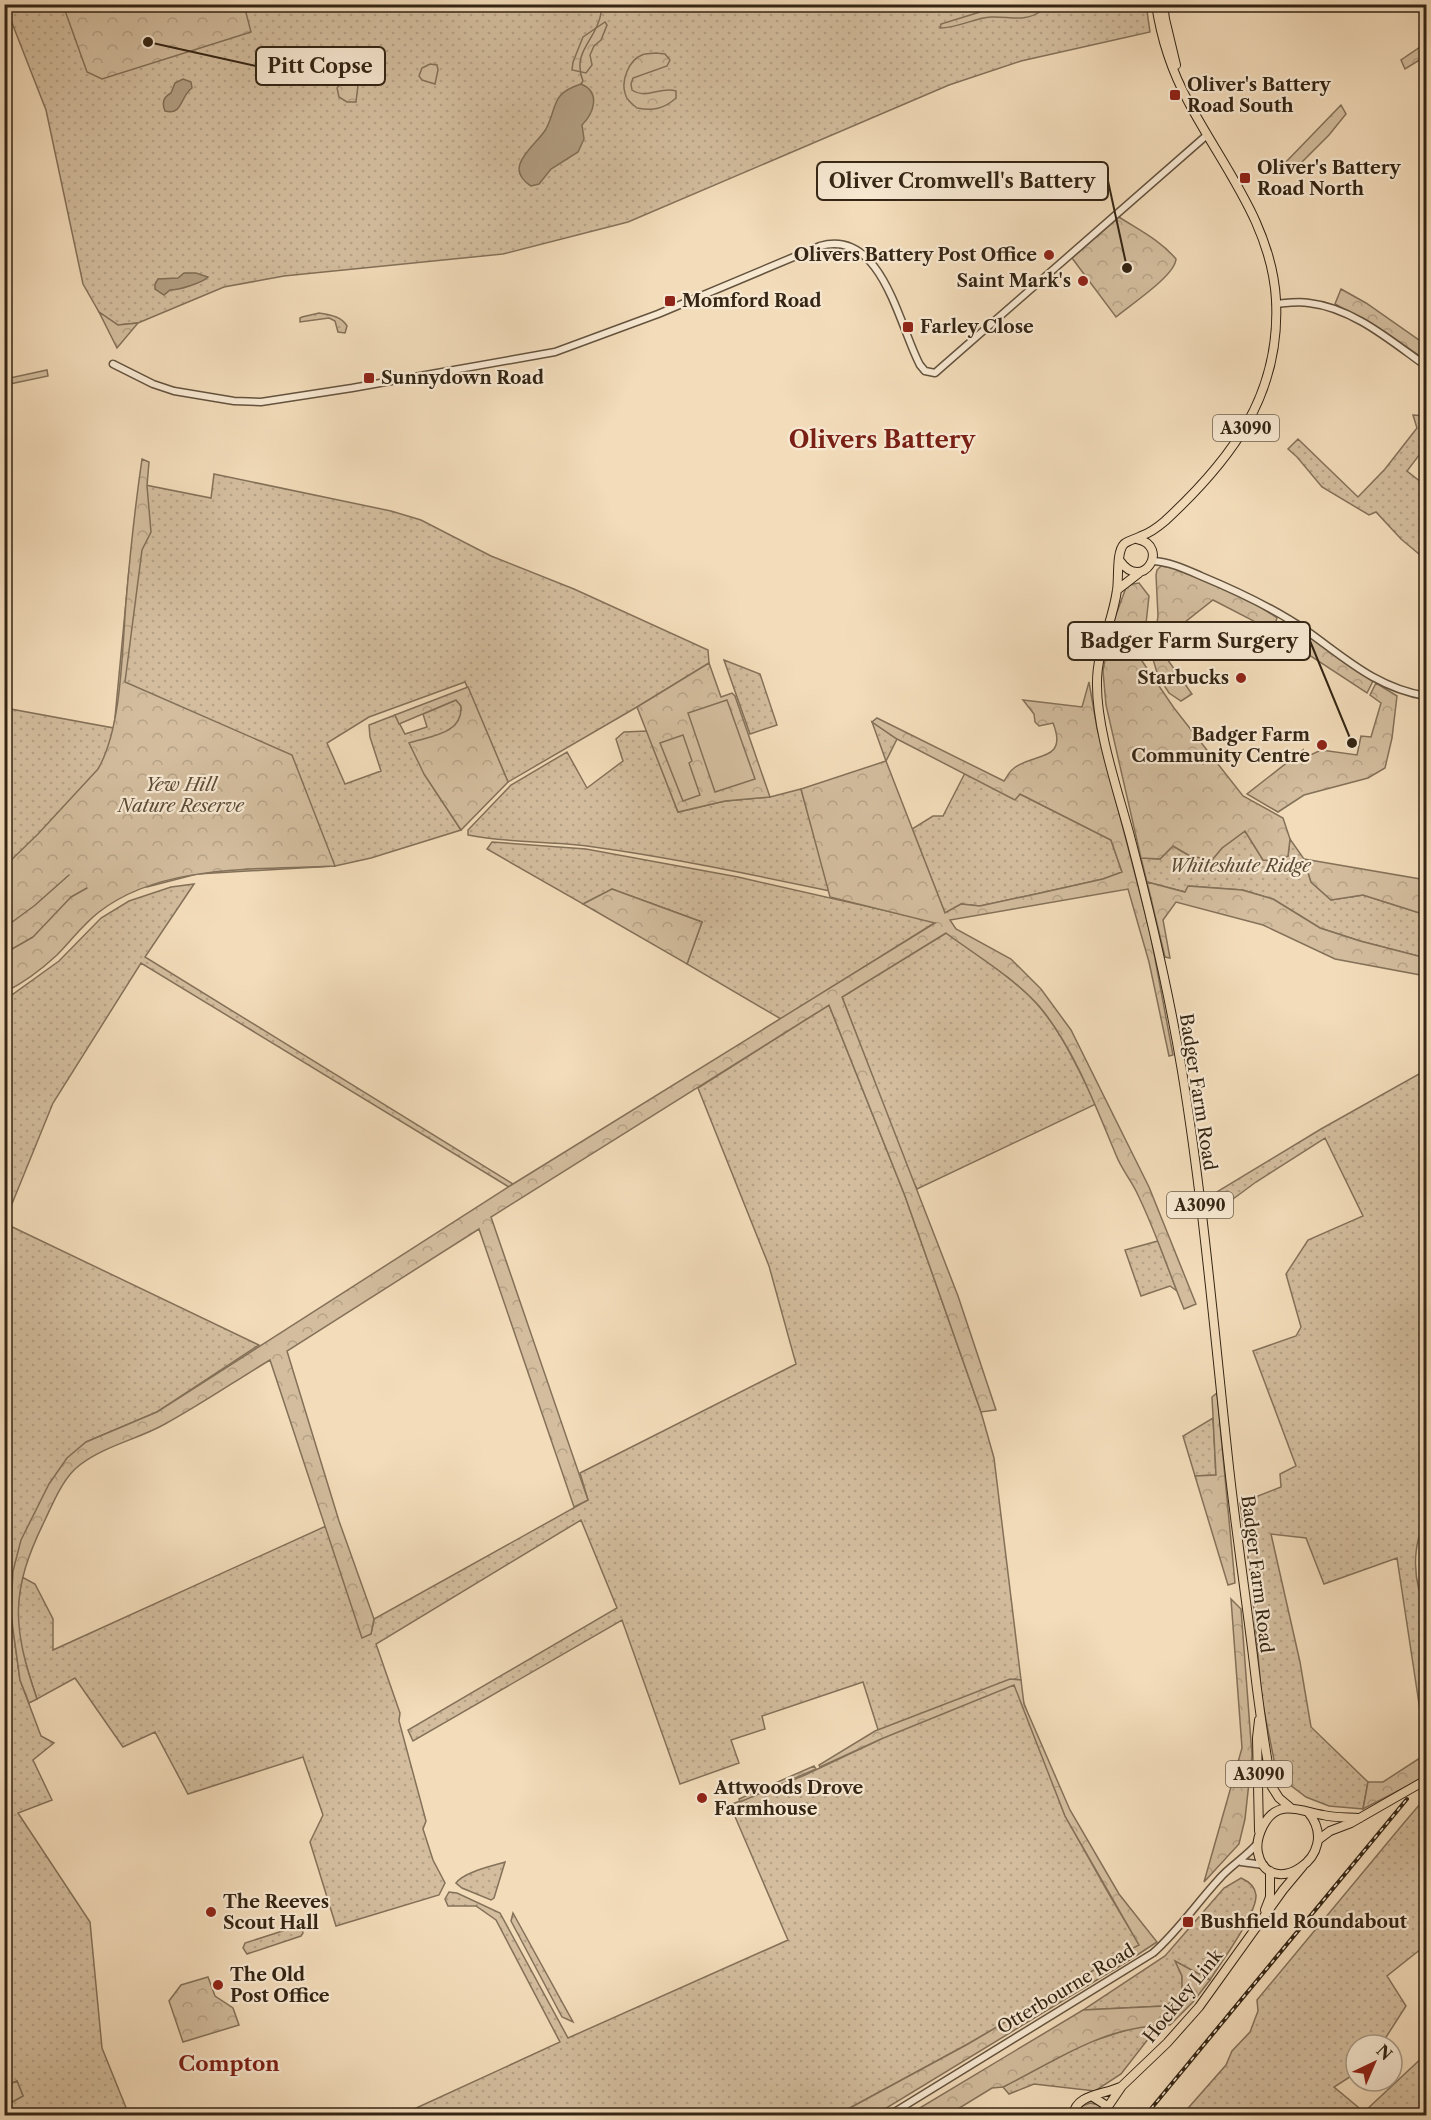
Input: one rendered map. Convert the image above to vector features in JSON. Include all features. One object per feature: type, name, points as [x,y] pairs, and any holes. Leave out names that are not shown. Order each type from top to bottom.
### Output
[{"type":"main road","name":"A3090","points":[[1149,544],[1161,525],[1215,471],[1249,423],[1269,368],[1274,343],[1276,304],[1270,259],[1259,229],[1240,189],[1185,96],[1168,58],[1156,4]]},
{"type":"main road","name":"A3090","points":[[1163,4],[1172,50],[1185,96]]},
{"type":"main road","name":"A3090","points":[[1137,539],[1161,525]]},
{"type":"main road","points":[[1118,590],[1150,566],[1152,561],[1153,555],[1149,544],[1137,539],[1126,542],[1119,555],[1120,561],[1131,572],[1139,573]]},
{"type":"main road","name":"Badger Farm Road","points":[[1120,561],[1118,590],[1102,645],[1097,672],[1098,697],[1106,742],[1145,895],[1182,1072],[1259,1713],[1272,1787],[1279,1798],[1292,1808]]},
{"type":"main road","name":"Badger Farm Road","points":[[1258,1839],[1257,1738],[1259,1713]]},
{"type":"main road","points":[[1318,1840],[1330,1831],[1360,1818],[1426,1780]]},
{"type":"main road","points":[[1308,1812],[1316,1823],[1318,1840],[1315,1851],[1303,1866],[1286,1875],[1267,1868],[1258,1852],[1258,1839],[1265,1822],[1272,1814],[1284,1808],[1292,1808],[1325,1816],[1360,1818]]},
{"type":"main road","name":"Hockley Link","points":[[1108,2112],[1122,2086],[1167,2043],[1199,2007],[1261,1919],[1303,1866]]},
{"type":"main road","name":"Hockley Link","points":[[1261,1919],[1270,1897],[1267,1868]]},
{"type":"main road","name":"Hockley Link","points":[[1091,2097],[1122,2086]]},
{"type":"main road","points":[[1073,2115],[1074,2108],[1079,2101],[1091,2097],[1101,2100],[1108,2112]]},
{"type":"street","points":[[113,364],[153,384],[174,391],[234,401],[261,402],[352,388],[555,352],[658,314],[820,246],[838,243],[857,248],[865,255],[892,298],[915,356],[925,371],[935,373],[1207,135]]},
{"type":"street","points":[[1276,304],[1298,302],[1339,311],[1371,328],[1426,366]]},
{"type":"street","points":[[1152,561],[1173,564],[1240,592],[1304,629],[1376,680],[1426,696]]},
{"type":"street","name":"Otterbourne Road","points":[[888,2115],[1153,1953],[1173,1935],[1225,1872],[1238,1863],[1258,1839]]},
{"type":"street","points":[[1238,1863],[1251,1862],[1267,1868]]},
{"type":"green space","points":[[165,4],[167,7],[174,4],[244,5],[251,32],[102,79],[87,72],[63,5]]},
{"type":"green space","points":[[1146,4],[1150,32],[1021,61],[949,85],[628,222],[503,254],[284,276],[224,287],[138,323],[118,325],[99,312],[83,284],[46,110],[5,5]]},
{"type":"green space","points":[[990,5],[1042,5],[1041,11],[1029,17],[985,18],[940,28],[941,24],[980,12]]},
{"type":"green space","points":[[605,22],[607,25],[601,40],[594,46],[590,55],[592,65],[586,73],[572,70],[583,37]]},
{"type":"green space","points":[[1426,43],[1426,56],[1405,69],[1401,60]]},
{"type":"green space","points":[[644,54],[665,54],[670,60],[667,66],[633,78],[632,90],[643,94],[664,90],[676,91],[676,98],[658,108],[637,108],[626,95],[625,77],[633,61]]},
{"type":"green space","points":[[430,64],[437,65],[435,84],[422,80],[419,76],[422,68]]},
{"type":"green space","points":[[351,80],[358,85],[356,102],[347,102],[339,97],[337,88],[342,82]]},
{"type":"green space","points":[[1341,105],[1346,114],[1329,135],[1292,172],[1284,164]]},
{"type":"green space","points":[[1119,217],[1156,241],[1176,259],[1174,266],[1160,282],[1116,317],[1072,258]]},
{"type":"green space","points":[[1341,289],[1366,303],[1426,345],[1426,360],[1386,333],[1335,304]]},
{"type":"green space","points":[[99,312],[118,325],[138,323],[117,348]]},
{"type":"green space","points":[[319,313],[342,320],[347,326],[345,333],[338,332],[335,321],[329,318],[300,322],[302,317]]},
{"type":"green space","points":[[47,370],[48,376],[5,385],[5,379]]},
{"type":"green space","points":[[1413,415],[1426,416],[1426,446],[1407,471],[1426,486],[1426,492],[1420,501],[1426,507],[1426,560],[1401,539],[1376,512],[1369,515],[1322,487],[1288,449],[1298,439],[1358,497],[1385,469],[1417,428]]},
{"type":"green space","name":"Yew Hill Nature Reserve","points":[[142,459],[149,462],[147,486],[151,532],[142,550],[125,682],[292,755],[335,866],[212,872],[152,885],[124,896],[99,912],[51,960],[5,992],[5,866],[98,769],[112,732],[119,688],[129,566]]},
{"type":"green space","points":[[214,474],[391,511],[421,520],[491,556],[574,589],[708,650],[709,663],[508,782],[465,682],[369,717],[327,743],[345,784],[381,771],[370,737],[369,725],[395,715],[405,734],[427,727],[423,714],[456,700],[461,706],[462,717],[456,726],[448,730],[424,774],[461,830],[371,858],[335,866],[197,874],[147,887],[138,885],[101,910],[43,966],[5,992],[5,708],[114,728],[129,570],[145,485],[211,498]]},
{"type":"green space","points":[[1161,566],[1190,573],[1221,586],[1277,618],[1273,631],[1213,600],[1170,634],[1165,656],[1192,694],[1181,701],[1169,693],[1158,676],[1152,656],[1158,616],[1156,575]]},
{"type":"green space","points":[[1139,583],[1149,596],[1142,661],[1174,708],[1243,796],[1283,818],[1290,839],[1288,856],[1278,861],[1263,860],[1245,831],[1222,848],[1212,860],[1190,856],[1173,846],[1160,859],[1141,858],[1106,705],[1103,671],[1111,628],[1127,585]]},
{"type":"green space","points":[[1284,619],[1373,681],[1367,693],[1277,634]]},
{"type":"green space","points":[[724,660],[760,674],[777,725],[750,734]]},
{"type":"green space","points":[[709,663],[721,697],[732,693],[735,696],[770,797],[725,801],[678,812],[637,707]]},
{"type":"green space","points":[[1089,682],[1097,728],[1150,932],[1173,1055],[1169,1056],[1149,962],[1128,889],[950,920],[956,929],[1011,959],[1041,989],[1071,1030],[1149,1187],[1196,1304],[1184,1309],[1143,1205],[1118,1160],[1083,1078],[1063,1039],[1029,995],[946,933],[842,997],[958,1296],[996,1410],[981,1412],[905,1196],[829,1005],[491,1217],[588,1500],[574,1507],[479,1229],[287,1351],[339,1521],[374,1619],[371,1634],[362,1638],[270,1360],[154,1430],[95,1455],[75,1469],[66,1480],[54,1500],[34,1545],[20,1589],[19,1629],[37,1699],[29,1703],[20,1680],[11,1615],[5,1614],[4,1610],[11,1610],[13,1571],[21,1540],[49,1484],[67,1458],[86,1442],[157,1412],[513,1184],[935,923],[830,897],[801,789],[886,761],[945,913],[961,904],[980,906],[1103,879],[1122,872],[1111,840],[1020,794],[1015,800],[897,739],[872,722],[877,718],[1004,781],[1013,769],[1046,755],[1056,745],[1057,736],[1053,723],[1039,726],[1035,722],[1034,714],[1023,700],[1082,707]]},
{"type":"green space","points":[[1376,683],[1397,696],[1392,738],[1385,768],[1368,778],[1304,795],[1278,812],[1247,794],[1303,750],[1302,759],[1321,750],[1357,755],[1361,736],[1371,737],[1381,703],[1370,695]]},
{"type":"green space","points":[[468,687],[508,782],[461,830],[424,774],[409,743],[436,736],[451,728],[457,723],[461,706],[456,700],[399,724],[395,715]]},
{"type":"green space","points":[[727,700],[755,779],[715,792],[688,713]]},
{"type":"green space","points":[[872,722],[897,739],[886,761]]},
{"type":"green space","points":[[647,731],[678,812],[725,801],[770,797],[801,789],[830,891],[617,850],[468,835],[468,830],[511,785],[567,752],[587,788],[623,761],[616,739],[624,732]]},
{"type":"green space","points":[[683,735],[692,761],[689,763],[700,795],[683,801],[660,743]]},
{"type":"green space","points":[[965,773],[1015,799],[1020,794],[1111,840],[1122,872],[1103,879],[980,906],[961,904],[945,913],[912,829],[933,816],[943,816]]},
{"type":"green space","name":"Whiteshute Ridge","points":[[1245,831],[1263,860],[1288,856],[1290,839],[1304,859],[1311,882],[1331,900],[1363,895],[1426,915],[1426,958],[1320,928],[1273,899],[1243,890],[1189,886],[1185,892],[1147,882],[1141,858],[1160,859],[1173,846],[1190,856],[1212,860],[1222,848]]},
{"type":"green space","points":[[492,842],[586,849],[738,877],[936,922],[781,1019],[687,964],[702,922],[612,889],[583,904],[487,849]]},
{"type":"green space","points":[[1304,859],[1426,880],[1426,915],[1363,895],[1331,900],[1311,882]]},
{"type":"green space","points":[[1147,882],[1185,892],[1188,886],[1242,890],[1273,899],[1320,928],[1426,958],[1426,976],[1335,959],[1263,925],[1176,902],[1163,920],[1170,958],[1165,957]]},
{"type":"green space","points":[[194,884],[145,957],[513,1184],[509,1187],[141,963],[53,1103],[5,1221],[5,1000],[59,961],[101,918],[129,901],[171,887]]},
{"type":"green space","points":[[612,889],[702,922],[687,964],[583,904]]},
{"type":"green space","points":[[946,933],[1006,976],[1036,1003],[1065,1044],[1096,1104],[917,1189],[842,997]]},
{"type":"green space","points":[[829,1005],[905,1196],[981,1412],[994,1458],[1021,1680],[1015,1679],[1065,1816],[1140,1946],[1118,1956],[968,2044],[837,2115],[401,2115],[560,2042],[496,1920],[476,1906],[448,1906],[445,1899],[449,1892],[457,1893],[500,1913],[568,2038],[788,1940],[730,1805],[805,1775],[881,1739],[863,1682],[762,1716],[765,1729],[731,1740],[739,1763],[680,1784],[622,1620],[413,1741],[408,1730],[617,1608],[581,1520],[376,1644],[400,1713],[399,1721],[426,1821],[423,1829],[433,1860],[445,1883],[439,1895],[336,1926],[310,1842],[323,1815],[303,1757],[188,1794],[155,1732],[123,1747],[75,1678],[37,1699],[23,1656],[19,1633],[18,1606],[22,1577],[35,1584],[53,1619],[53,1650],[326,1526],[362,1637],[371,1634],[374,1619],[588,1500],[580,1473],[796,1364],[769,1266],[698,1088]]},
{"type":"green space","points":[[1426,1070],[1426,1515],[1420,1533],[1416,1561],[1419,1590],[1426,1586],[1426,1611],[1421,1611],[1421,1653],[1426,1688],[1426,1750],[1397,1558],[1324,1584],[1306,1538],[1271,1534],[1300,1662],[1311,1727],[1368,1782],[1363,1809],[1329,1806],[1306,1797],[1277,1775],[1262,1700],[1251,1578],[1240,1503],[1281,1487],[1280,1474],[1296,1466],[1253,1351],[1296,1336],[1301,1327],[1286,1274],[1308,1240],[1363,1216],[1325,1138],[1256,1182],[1210,1216],[1205,1199],[1321,1129]]},
{"type":"green space","points":[[4,1223],[259,1345],[157,1412],[86,1442],[13,1571],[11,1610],[5,1610]]},
{"type":"green space","points":[[1158,1241],[1177,1291],[1170,1286],[1141,1296],[1125,1250]]},
{"type":"green space","points":[[1217,1393],[1235,1583],[1228,1585],[1195,1476],[1216,1475],[1212,1397]]},
{"type":"green space","points":[[1213,1418],[1216,1475],[1195,1476],[1183,1436]]},
{"type":"green space","points":[[1231,1599],[1241,1609],[1252,1755],[1245,1819],[1239,1844],[1204,1882],[1242,1748]]},
{"type":"green space","points":[[4,1614],[11,1614],[20,1680],[41,1736],[54,1743],[33,1760],[52,1800],[18,1813],[90,1922],[102,2048],[129,2115],[5,2115],[5,2106],[23,2096],[17,2081],[4,2086]]},
{"type":"green space","points":[[1010,1679],[1021,1680],[1024,1704],[1070,1810],[1119,1894],[1157,1942],[875,2115],[837,2115],[968,2044],[1139,1945],[1065,1816],[1014,1685],[881,1739],[820,1767],[819,1765],[875,1731]]},
{"type":"green space","points":[[1426,1754],[1426,1771],[1417,1781],[1363,1809],[1368,1782],[1383,1782]]},
{"type":"green space","points":[[814,1766],[816,1769],[740,1802],[739,1799]]},
{"type":"green space","points":[[1426,1797],[1426,1945],[1387,1976],[1406,2006],[1389,2033],[1344,2033],[1344,2081],[1334,2087],[1364,2112],[1384,2093],[1404,2093],[1404,2075],[1426,2054],[1426,2115],[1182,2115],[1226,2065],[1232,2051],[1250,2032],[1258,2011],[1257,2000]]},
{"type":"green space","points":[[505,1862],[494,1898],[491,1900],[462,1888],[456,1883],[472,1873]]},
{"type":"green space","points":[[1241,1878],[1249,1882],[1254,1889],[1255,1903],[1245,1925],[1210,1980],[1176,1962],[1182,1976],[1183,1996],[1165,2006],[1083,2010],[1165,1956],[1224,1888]]},
{"type":"green space","points":[[513,1913],[573,2022],[562,2017],[511,1921]]},
{"type":"green space","points":[[298,1926],[302,1928],[301,1936],[247,1954],[243,1948],[245,1943]]},
{"type":"green space","points":[[1175,1961],[1210,1980],[1193,2002],[1170,2025],[1146,2027],[1103,2037],[1003,2087],[992,2088],[948,2115],[908,2115],[1083,2010],[1165,2006],[1182,1996],[1182,1976]]},
{"type":"green space","points":[[208,1977],[215,1996],[233,2008],[239,2025],[183,2042],[169,2001],[181,1985]]},
{"type":"green space","points":[[1159,2025],[1121,2074],[1095,2091],[1034,2084],[1009,2094],[1003,2087],[1084,2044],[1132,2028]]},
{"type":"green space","points":[[17,2081],[23,2096],[5,2106],[5,2086]]},
{"type":"green space","points":[[1090,2103],[1099,2105],[1103,2115],[1078,2115],[1082,2106]]},
{"type":"shaded area","points":[[183,79],[191,82],[192,88],[175,111],[165,111],[163,103],[165,99],[171,93],[175,83]]},
{"type":"shaded area","points":[[581,84],[591,92],[594,103],[590,115],[582,125],[584,139],[578,152],[551,169],[539,184],[531,186],[523,179],[519,171],[520,164],[546,129],[559,97]]},
{"type":"shaded area","points":[[184,273],[196,273],[208,277],[190,286],[170,290],[164,295],[155,289],[158,279],[178,278]]},
{"type":"waterway","points":[[581,84],[583,81],[580,71],[582,53],[595,31],[601,13]]},
{"type":"waterway","points":[[4,928],[34,906],[69,875]]},
{"type":"waterway","points":[[5,953],[33,937],[71,897],[87,888]]},
{"type":"railway","points":[[1145,2116],[1407,1799]]},
{"type":"place","name":"Pitt Copse","points":[[148,42]]},
{"type":"place","name":"Oliver's Battery Road South","points":[[1175,95]]},
{"type":"place","name":"Oliver's Battery Road North","points":[[1245,178]]},
{"type":"place","name":"Olivers Battery Post Office","points":[[1049,255]]},
{"type":"place","name":"Oliver Cromwell's Battery","points":[[1127,268]]},
{"type":"place","name":"Saint Mark's","points":[[1083,281]]},
{"type":"place","name":"Momford Road","points":[[670,301]]},
{"type":"place","name":"Farley Close","points":[[908,327]]},
{"type":"place","name":"Sunnydown Road","points":[[369,378]]},
{"type":"place","name":"Starbucks","points":[[1241,678]]},
{"type":"place","name":"Badger Farm Surgery","points":[[1352,743]]},
{"type":"place","name":"Badger Farm Community Centre","points":[[1322,745]]},
{"type":"place","name":"Attwoods Drove Farmhouse","points":[[702,1798]]},
{"type":"place","name":"The Reeves Scout Hall","points":[[211,1912]]},
{"type":"place","name":"Bushfield Roundabout","points":[[1188,1922]]},
{"type":"place","name":"The Old Post Office","points":[[218,1985]]},
{"type":"district","name":"Olivers Battery","points":[[882,440]]},
{"type":"district","name":"Compton","points":[[229,2064]]}]
